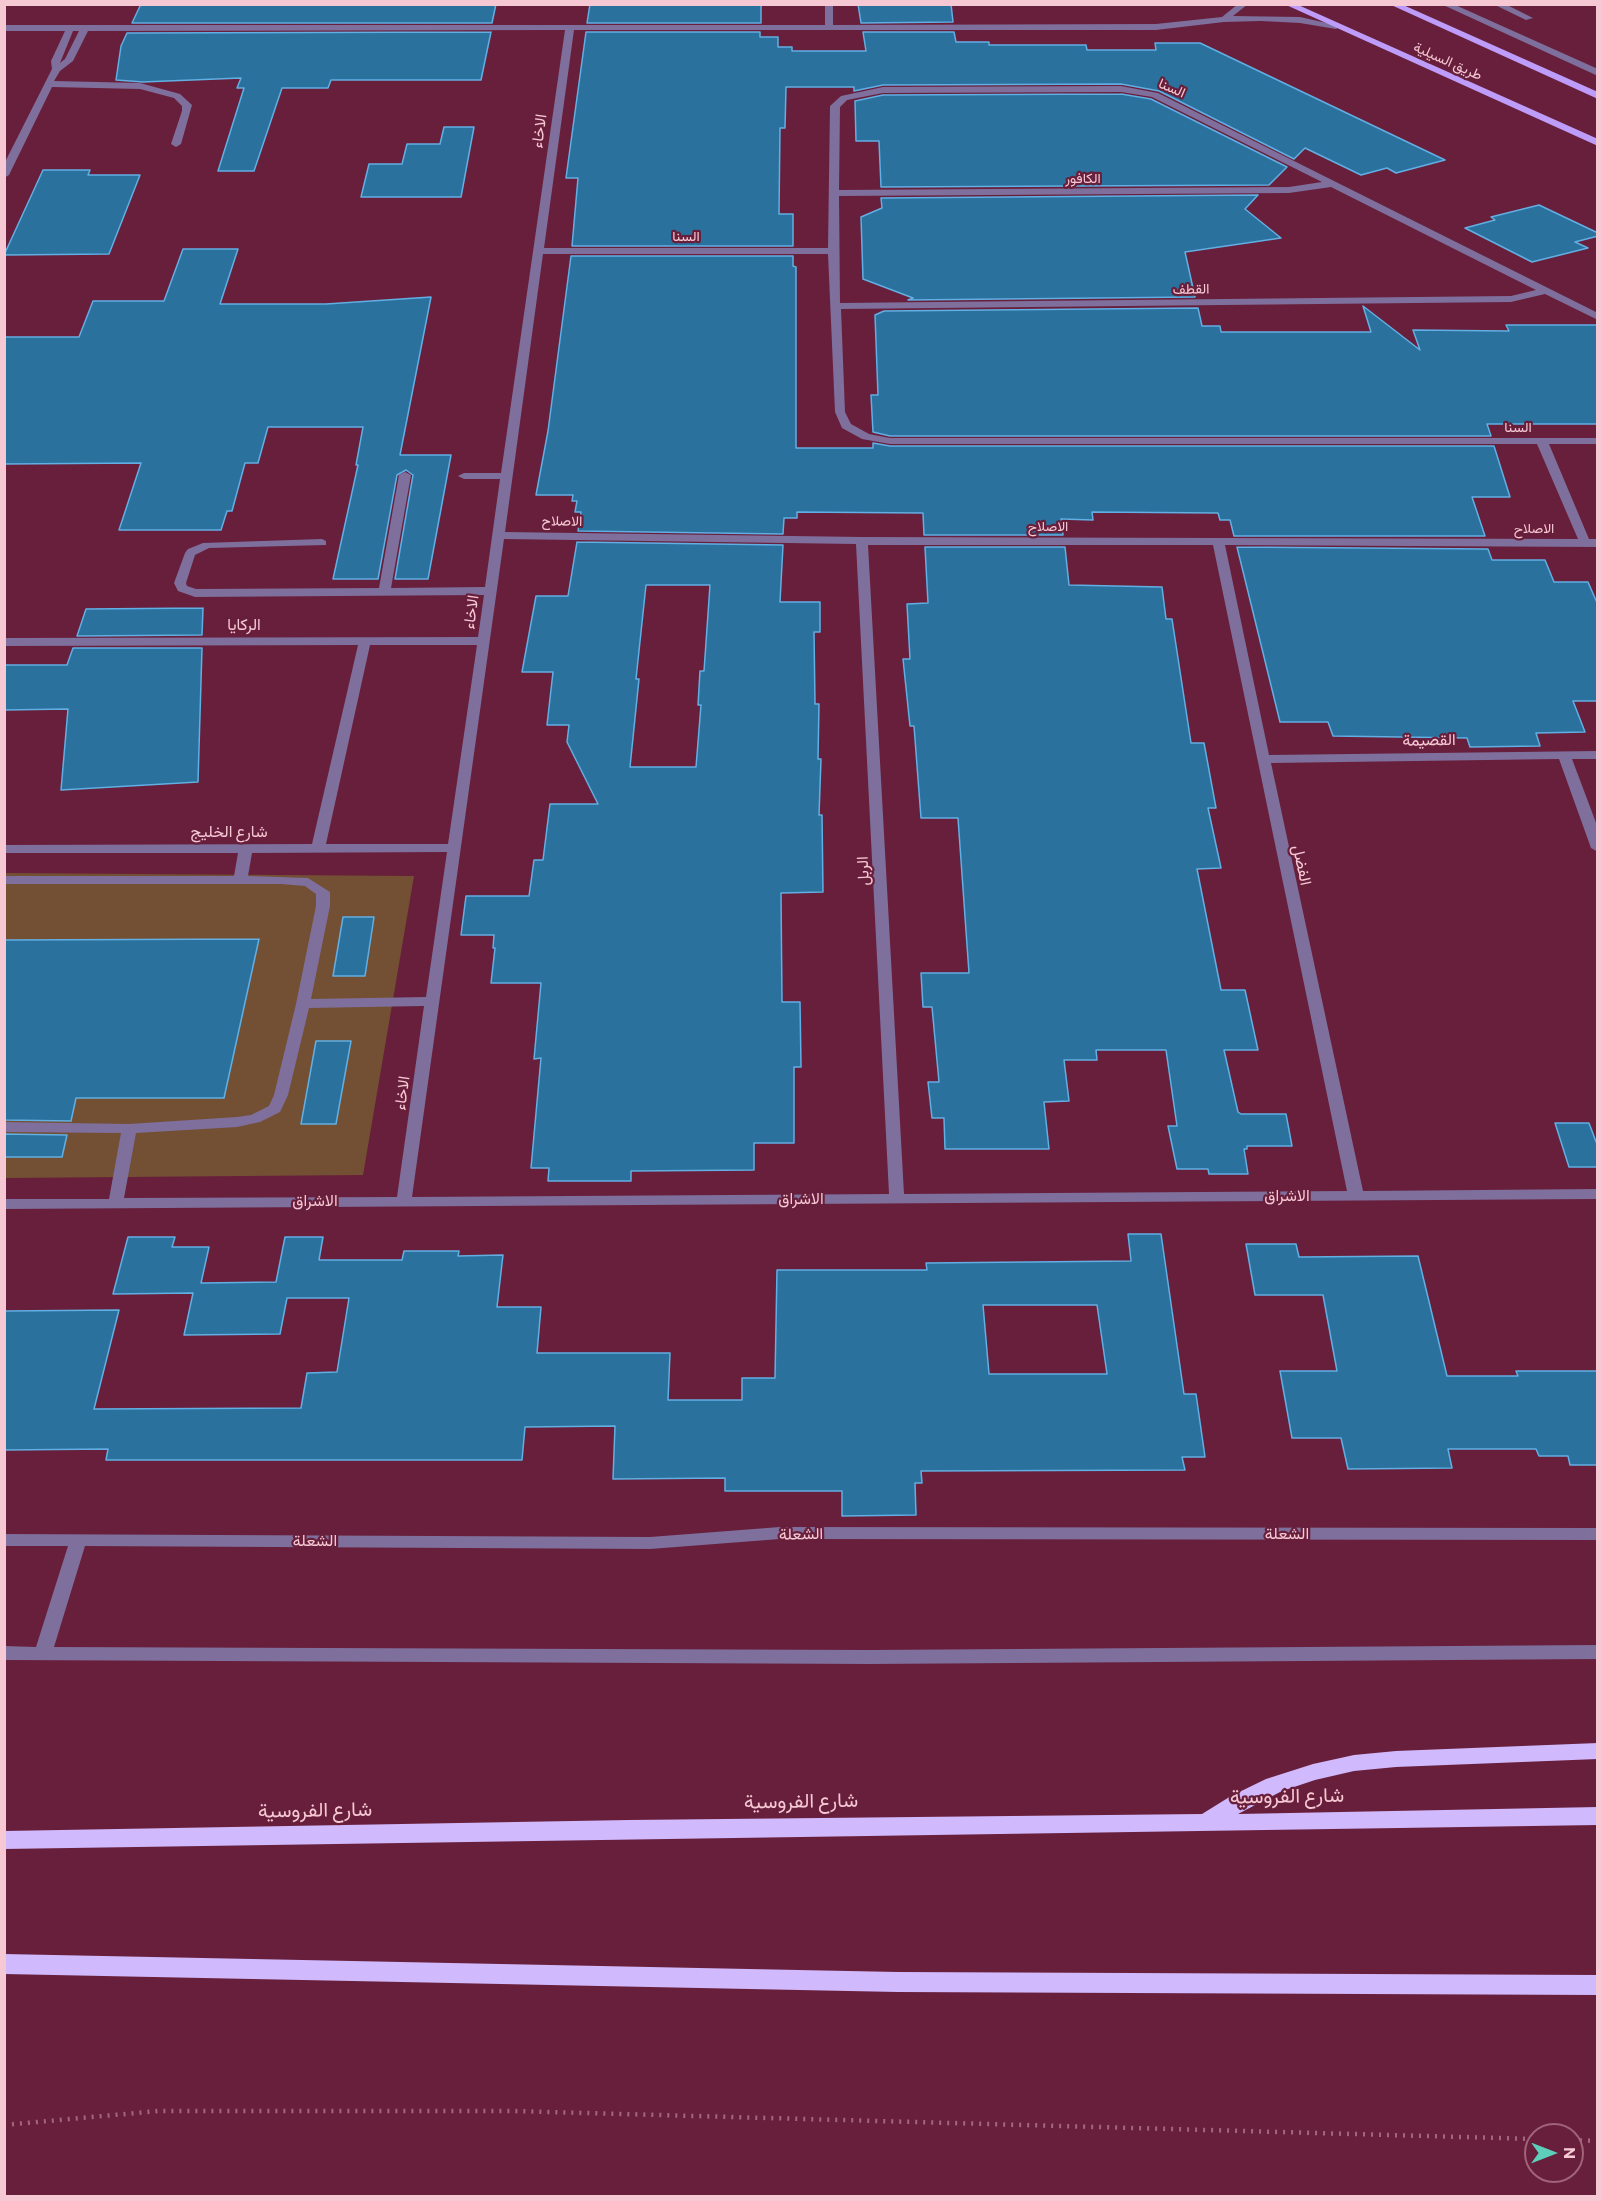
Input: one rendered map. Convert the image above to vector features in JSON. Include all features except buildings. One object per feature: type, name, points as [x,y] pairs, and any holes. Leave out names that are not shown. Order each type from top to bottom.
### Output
[{"type":"highway","points":[[1207,1823],[1239,1802],[1274,1785],[1313,1772],[1353,1764],[1396,1759],[1598,1751]]},
{"type":"highway","name":"شارع الفروسية","points":[[4,1840],[629,1828],[1207,1823],[1598,1816]]},
{"type":"highway","points":[[4,1964],[886,1982],[1598,1985]]},
{"type":"main road","name":"طريق السيلية","points":[[1288,4],[1598,143]]},
{"type":"main road","name":"طريق السيلية","points":[[1394,4],[1598,96]]},
{"type":"street","points":[[829,4],[829,27]]},
{"type":"street","points":[[1224,19],[1244,4]]},
{"type":"street","points":[[1444,4],[1596,72]]},
{"type":"street","points":[[1497,4],[1529,18]]},
{"type":"street","points":[[4,28],[1155,27],[1224,19],[1280,18],[1336,26]]},
{"type":"street","points":[[57,69],[55,61],[69,28]]},
{"type":"street","points":[[4,175],[57,69],[69,61],[85,28]]},
{"type":"street","name":"الاخاء","points":[[404,1201],[570,28]]},
{"type":"street","points":[[49,84],[140,86],[177,96],[183,100],[187,111],[176,144]]},
{"type":"street","name":"السنا","points":[[1598,317],[1155,95],[1141,91],[1121,89],[883,90],[844,98],[835,105],[833,252],[840,412],[846,426],[866,437],[882,440],[1598,441]]},
{"type":"street","name":"الكافور","points":[[834,193],[1288,190],[1331,184]]},
{"type":"street","name":"السنا","points":[[539,251],[833,252]]},
{"type":"street","name":"القطف","points":[[835,306],[1511,299],[1546,291]]},
{"type":"street","name":"السنا","points":[[1542,442],[1591,543]]},
{"type":"street","points":[[384,591],[405,475]]},
{"type":"street","points":[[464,476],[506,476]]},
{"type":"street","name":"الاصلاح","points":[[498,535],[862,541],[1591,543]]},
{"type":"street","name":"الربل","points":[[862,541],[897,1199]]},
{"type":"street","name":"الفضل","points":[[1218,542],[1356,1196]]},
{"type":"street","points":[[322,543],[207,545],[192,551],[189,555],[180,583],[182,588],[195,593],[490,591]]},
{"type":"street","points":[[318,848],[365,641]]},
{"type":"street","name":"الركايا","points":[[4,642],[484,641]]},
{"type":"street","points":[[1564,755],[1598,848]]},
{"type":"street","name":"القصيمة","points":[[1262,759],[1598,755]]},
{"type":"street","points":[[240,880],[246,848]]},
{"type":"street","name":"شارع الخليج","points":[[4,849],[454,848]]},
{"type":"street","points":[[4,880],[308,882],[323,891],[323,906],[303,1004],[281,1095],[275,1108],[255,1119],[237,1122],[129,1129],[4,1127]]},
{"type":"street","points":[[303,1004],[432,1001]]},
{"type":"street","points":[[116,1202],[129,1129]]},
{"type":"street","name":"الاشراق","points":[[4,1204],[1598,1194]]},
{"type":"street","name":"الشعلة","points":[[4,1540],[650,1543],[780,1533],[1598,1534]]},
{"type":"street","points":[[43,1654],[78,1541]]},
{"type":"street","points":[[4,1653],[882,1657],[1598,1652]]},
{"type":"path","points":[[4,2125],[158,2111],[512,2111],[1524,2139]]},
{"type":"shaded area","points":[[4,873],[414,876],[363,1175],[5,1178]]}]
